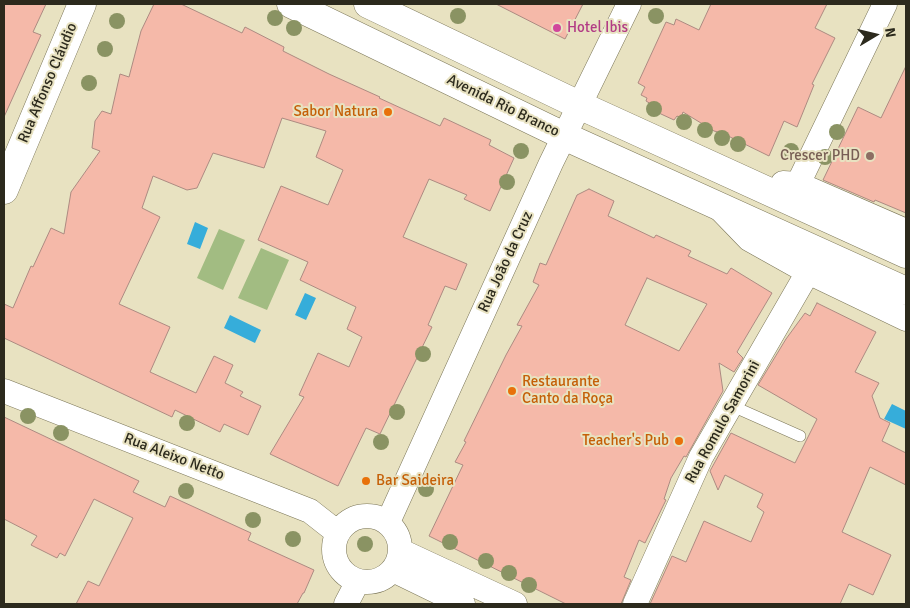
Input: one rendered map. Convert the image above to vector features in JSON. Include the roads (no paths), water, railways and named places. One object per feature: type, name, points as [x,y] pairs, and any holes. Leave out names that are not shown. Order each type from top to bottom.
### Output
[{"type":"street","name":"Rua Affonso Cláudio","points":[[4,190],[82,4]]},
{"type":"street","name":"Avenida Rio Branco","points":[[291,4],[564,136],[906,291]]},
{"type":"street","points":[[368,4],[579,105],[906,254]]},
{"type":"street","name":"Rua João da Cruz","points":[[388,522],[564,136],[629,4]]},
{"type":"street","points":[[798,184],[885,4]]},
{"type":"street","points":[[746,181],[798,184],[906,231]]},
{"type":"street","name":"Avenida Rio Branco","points":[[716,206],[750,239],[808,272],[906,319]]},
{"type":"street","name":"Rua Romulo Samorini","points":[[635,604],[700,457],[808,272]]},
{"type":"street","name":"Rua Aleixo Netto","points":[[4,391],[310,511],[338,533]]},
{"type":"street","points":[[360,516],[374,516],[388,522],[398,535],[397,560],[383,578],[371,582],[358,581],[347,576],[335,556],[338,533],[347,522],[360,516]]},
{"type":"street","points":[[397,560],[463,604]]},
{"type":"street","points":[[397,560],[515,604]]},
{"type":"street","points":[[346,604],[358,581]]},
{"type":"lane","points":[[730,405],[800,436]]},
{"type":"water","points":[[195,222],[208,228],[200,249],[187,244]]},
{"type":"water","points":[[305,293],[316,298],[306,320],[295,315]]},
{"type":"water","points":[[230,315],[261,330],[255,343],[224,328]]},
{"type":"water","points":[[892,404],[906,411],[906,429],[884,419]]},
{"type":"place","name":"Hotel Ibis","points":[[557,28]]},
{"type":"place","name":"Sabor Natura","points":[[388,112]]},
{"type":"place","name":"Crescer PHD","points":[[870,156]]},
{"type":"place","name":"Restaurante Canto da Roça","points":[[512,391]]},
{"type":"place","name":"Teacher's Pub","points":[[679,441]]},
{"type":"place","name":"Bar Saideira","points":[[366,481]]}]
